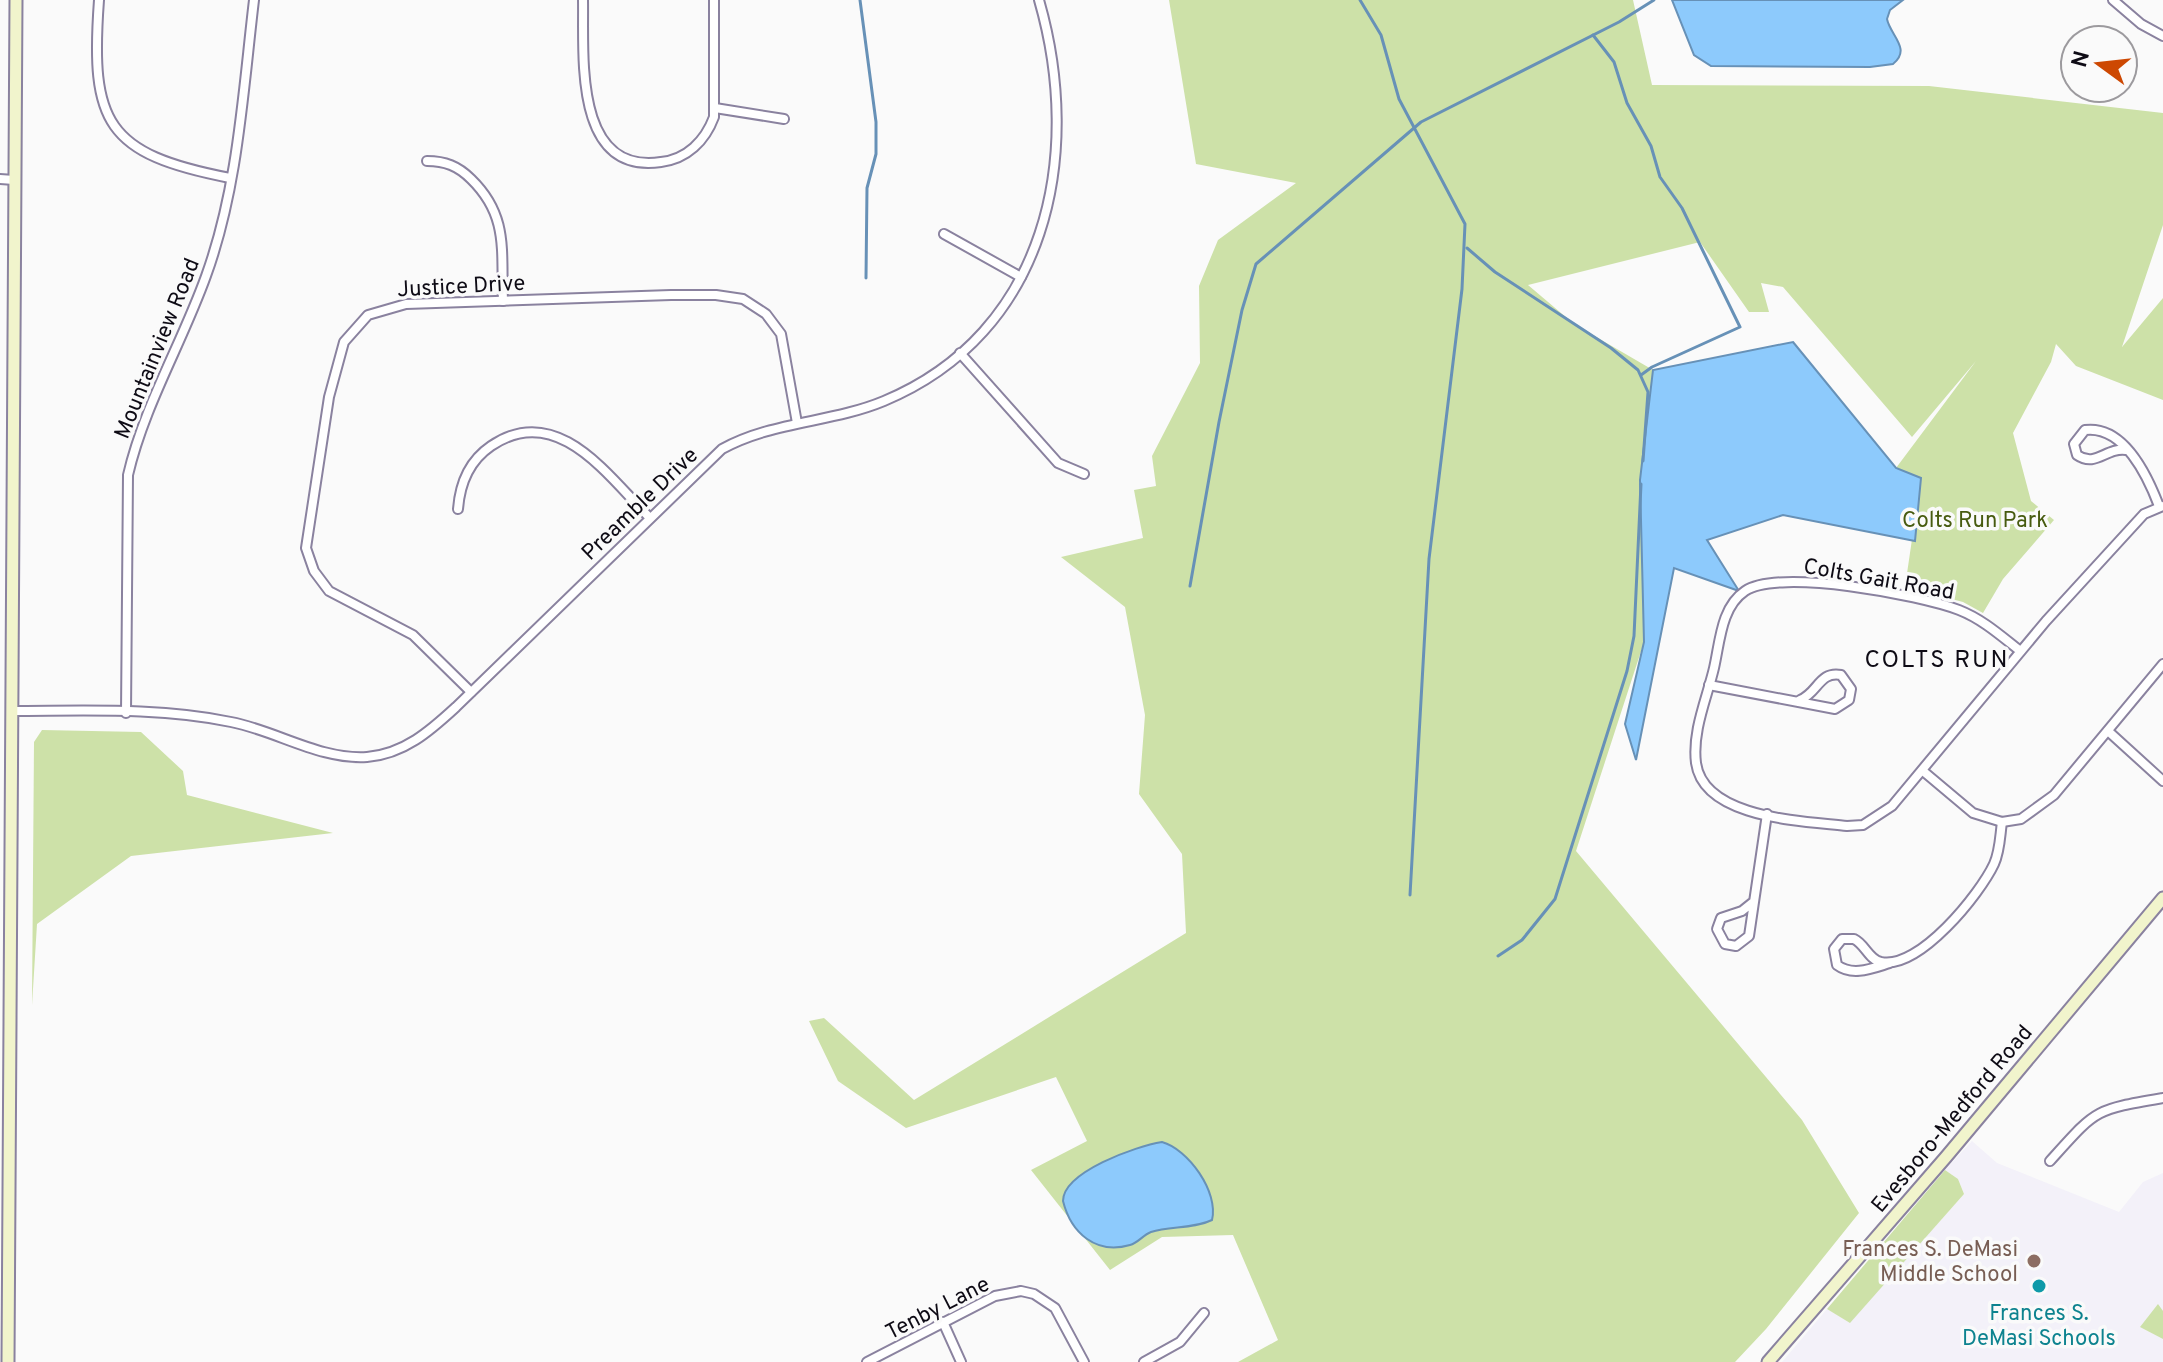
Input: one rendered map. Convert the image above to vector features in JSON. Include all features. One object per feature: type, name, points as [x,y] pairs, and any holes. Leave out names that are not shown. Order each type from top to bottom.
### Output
[{"type":"main road","points":[[8,1362],[16,0]]},
{"type":"main road","name":"Evesboro-Medford Road","points":[[1768,1362],[1946,1157],[2163,898]]},
{"type":"street","points":[[99,0],[99,95],[114,128],[130,144],[161,162],[230,178]]},
{"type":"street","name":"Mountainview Road","points":[[126,713],[128,475],[137,442],[206,276],[245,99],[254,0]]},
{"type":"street","points":[[583,0],[590,117],[603,141],[613,150],[625,158],[652,164],[679,157],[709,130],[715,108],[714,0]]},
{"type":"street","name":"Preamble Drive","points":[[11,711],[126,713],[230,721],[330,753],[366,757],[416,741],[471,692],[722,449],[752,434],[842,415],[884,401],[930,376],[960,353],[999,310],[1021,277],[1043,226],[1058,148],[1053,70],[1039,0]]},
{"type":"street","points":[[2113,0],[2141,24],[2163,36]]},
{"type":"street","points":[[715,108],[784,119]]},
{"type":"street","points":[[427,161],[456,167],[494,206],[501,228],[503,301]]},
{"type":"street","points":[[0,179],[14,180]]},
{"type":"street","points":[[944,234],[1021,277]]},
{"type":"street","name":"Justice Drive","points":[[471,692],[413,635],[329,591],[314,571],[306,548],[336,368],[344,342],[358,322],[392,306],[701,295],[743,299],[766,314],[781,334],[797,423]]},
{"type":"street","points":[[960,353],[1058,463],[1084,474]]},
{"type":"street","points":[[2126,450],[2112,449],[2094,461],[2077,455],[2074,444],[2081,433],[2098,430],[2126,450],[2145,472],[2161,506]]},
{"type":"street","points":[[458,509],[465,474],[478,457],[507,437],[532,432],[556,436],[579,447],[649,517]]},
{"type":"street","name":"Colts Gait Road","points":[[2019,650],[1990,627],[1956,609],[1869,591],[1778,580],[1748,589],[1732,604],[1723,627],[1697,735],[1699,773],[1713,793],[1728,804],[1767,814],[1847,826],[1863,825],[1892,806],[2019,650],[2139,519],[2161,506]]},
{"type":"street","points":[[1923,771],[1973,813],[2002,822],[2021,819],[2044,805],[2163,664]]},
{"type":"street","points":[[1709,685],[1835,709],[1849,700],[1851,689],[1841,675],[1829,674],[1819,681],[1812,694],[1800,700]]},
{"type":"street","points":[[2108,731],[2163,781]]},
{"type":"street","points":[[1752,903],[1742,911],[1721,918],[1718,934],[1725,944],[1736,946],[1749,936],[1767,814]]},
{"type":"street","points":[[1890,963],[1874,959],[1854,939],[1842,939],[1834,949],[1837,965],[1845,971],[1857,972],[1890,963],[1933,939],[1973,897],[1994,863],[2002,822]]},
{"type":"street","points":[[2050,1161],[2095,1113],[2118,1105],[2163,1098]]},
{"type":"street","name":"Tenby Lane","points":[[867,1362],[995,1296],[1021,1291],[1034,1294],[1062,1316],[1084,1362]]},
{"type":"street","points":[[1144,1362],[1180,1342],[1204,1313]]},
{"type":"street","points":[[943,1322],[961,1362]]},
{"type":"shaded area","name":"Frances S. DeMasi Middle School","points":[[1972,1141],[1997,1163],[2119,1212],[2143,1182],[2163,1173],[2163,1362],[1782,1362],[1827,1309],[1850,1322],[1964,1194],[1958,1179],[1945,1170]]},
{"type":"green space","name":"Colts Run Park","points":[[1169,0],[1633,0],[1652,85],[1929,86],[2059,101],[2059,104],[2163,113],[2163,225],[2122,347],[2163,298],[2163,400],[2076,366],[2056,344],[2051,362],[2013,433],[2031,501],[2054,520],[2003,579],[1983,613],[1963,602],[1905,587],[1921,478],[1896,468],[1976,361],[1912,437],[1783,287],[1761,283],[1769,312],[1749,312],[1700,242],[1528,285],[1574,324],[1653,370],[1640,480],[1644,642],[1576,851],[1802,1120],[1859,1213],[1766,1329],[1735,1362],[1238,1362],[1278,1340],[1233,1235],[1162,1237],[1110,1270],[1031,1170],[1087,1141],[1056,1077],[906,1128],[838,1081],[809,1021],[824,1018],[914,1100],[1186,933],[1182,854],[1139,794],[1145,715],[1125,607],[1061,557],[1143,538],[1134,490],[1156,486],[1152,456],[1200,363],[1199,286],[1218,240],[1296,183],[1196,164]]},
{"type":"green space","points":[[42,730],[141,732],[183,771],[187,795],[333,833],[131,856],[37,924],[32,1005],[34,742]]},
{"type":"green space","points":[[1945,1170],[1958,1179],[1964,1194],[1850,1323],[1827,1309]]},
{"type":"green space","points":[[2158,1304],[2163,1311],[2163,1339],[2140,1327]]},
{"type":"water","points":[[1672,0],[1903,0],[1890,10],[1887,19],[1900,53],[1893,64],[1870,67],[1711,66],[1694,55]]},
{"type":"water","points":[[1793,342],[1896,468],[1921,478],[1915,541],[1783,515],[1707,540],[1739,591],[1674,568],[1636,760],[1625,724],[1644,642],[1640,480],[1653,370]]},
{"type":"water","points":[[1162,1142],[1182,1153],[1199,1173],[1211,1197],[1212,1220],[1151,1232],[1133,1244],[1118,1247],[1106,1247],[1087,1239],[1072,1223],[1067,1212],[1063,1201],[1066,1190],[1075,1180],[1103,1162]]},
{"type":"waterway","points":[[860,0],[876,122],[876,154],[867,188],[866,278]]},
{"type":"waterway","points":[[1360,0],[1381,35],[1399,99],[1465,224],[1462,289],[1429,559],[1410,895]]},
{"type":"waterway","points":[[1190,586],[1219,422],[1242,310],[1256,264],[1421,122],[1619,22],[1654,0]]},
{"type":"waterway","points":[[1593,35],[1614,62],[1627,103],[1651,146],[1660,177],[1682,208],[1740,327],[1641,375]]},
{"type":"waterway","points":[[1467,248],[1495,272],[1611,348],[1638,370],[1648,392],[1643,461]]},
{"type":"waterway","points":[[1498,956],[1522,940],[1555,899],[1627,671],[1634,636],[1641,484]]},
{"type":"place","name":"Frances S. DeMasi Middle School","points":[[2034,1261]]},
{"type":"place","name":"Frances S. DeMasi Schools","points":[[2039,1286]]},
{"type":"district","name":"COLTS RUN","points":[[1937,659]]}]
